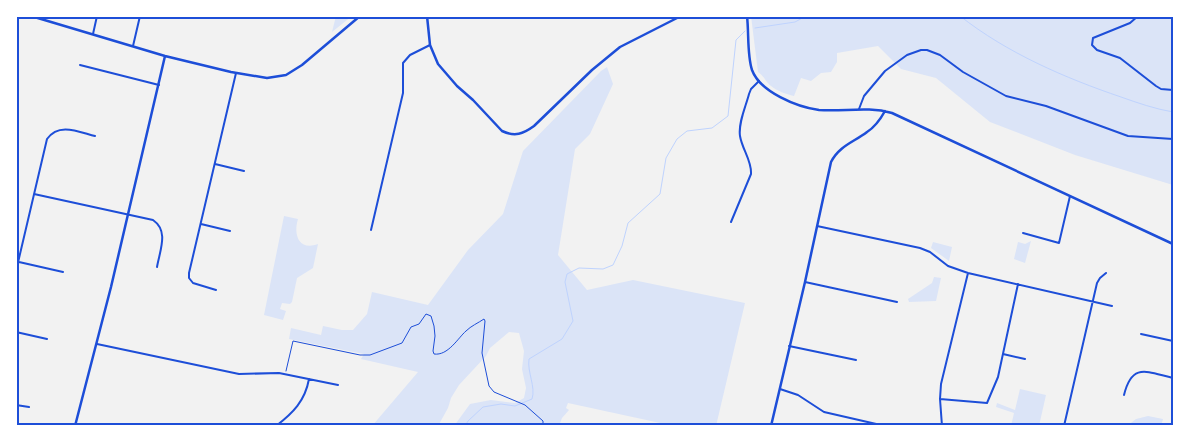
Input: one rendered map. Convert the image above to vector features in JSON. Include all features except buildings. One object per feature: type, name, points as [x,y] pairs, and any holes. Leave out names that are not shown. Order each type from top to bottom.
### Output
[{"type":"street","points":[[31,16],[165,56],[236,73],[267,78],[286,75],[302,65],[360,16]]},
{"type":"street","points":[[93,34],[98,16]]},
{"type":"street","points":[[133,46],[140,16]]},
{"type":"street","points":[[427,16],[430,44],[438,64],[502,132],[518,135],[526,132],[540,121],[592,70],[620,47],[681,16]]},
{"type":"street","points":[[747,16],[752,70],[764,88],[773,93],[814,109],[859,108],[885,111],[941,135],[1173,244]]},
{"type":"street","points":[[1138,16],[1130,23],[1093,38],[1092,45],[1097,50],[1120,58],[1161,89],[1173,90]]},
{"type":"street","points":[[371,230],[403,93],[403,63],[410,55],[430,44]]},
{"type":"street","points":[[859,108],[864,96],[885,72],[907,55],[920,50],[927,50],[940,55],[963,72],[1006,96],[1046,106],[1128,136],[1173,139]]},
{"type":"street","points":[[75,426],[129,215],[165,56]]},
{"type":"street","points":[[80,65],[159,85]]},
{"type":"street","points":[[216,290],[193,283],[189,278],[189,273],[236,73]]},
{"type":"street","points":[[731,222],[751,174],[739,132],[749,94],[759,81]]},
{"type":"street","points":[[771,426],[834,157],[842,148],[875,126],[885,111]]},
{"type":"street","points":[[16,271],[46,142],[57,130],[64,129],[95,136]]},
{"type":"street","points":[[215,164],[244,171]]},
{"type":"street","points":[[34,194],[153,220],[161,230],[162,238],[157,267]]},
{"type":"street","points":[[1023,233],[1059,243],[1070,196]]},
{"type":"street","points":[[201,224],[230,231]]},
{"type":"street","points":[[817,226],[920,248],[930,252],[954,269],[968,273],[1112,306]]},
{"type":"street","points":[[19,262],[63,272]]},
{"type":"street","points":[[942,426],[941,384],[968,273]]},
{"type":"street","points":[[1064,426],[1093,302],[1100,278],[1106,273]]},
{"type":"street","points":[[805,282],[897,302]]},
{"type":"street","points":[[940,399],[987,403],[998,377],[1004,354],[1018,284]]},
{"type":"street","points":[[16,332],[47,339]]},
{"type":"street","points":[[1141,334],[1173,341]]},
{"type":"street","points":[[97,344],[238,374],[272,372],[338,385]]},
{"type":"street","points":[[789,346],[856,360]]},
{"type":"street","points":[[1004,354],[1025,359]]},
{"type":"street","points":[[1124,395],[1130,378],[1139,372],[1144,371],[1173,378]]},
{"type":"street","points":[[276,426],[300,404],[309,379]]},
{"type":"street","points":[[780,389],[798,395],[824,412],[885,426]]},
{"type":"street","points":[[16,405],[29,407]]},
{"type":"path","points":[[286,371],[293,341],[360,355],[370,355],[402,343],[411,328],[419,324],[426,314],[431,316],[434,326],[433,351],[434,354],[438,355],[454,345],[466,331],[484,319],[486,320],[482,353],[489,386],[494,392],[525,405],[543,421],[543,426]]},
{"type":"shaded area","points":[[336,16],[352,16],[332,32]]},
{"type":"shaded area","points":[[751,16],[1173,16],[1173,185],[1075,155],[990,122],[936,78],[901,69],[878,46],[837,53],[837,62],[831,72],[821,73],[811,81],[801,78],[794,96],[782,92],[771,86],[758,72]]},
{"type":"shaded area","points":[[607,67],[613,84],[590,134],[575,149],[558,255],[587,290],[633,280],[745,303],[716,426],[674,426],[568,403],[566,408],[569,410],[562,418],[559,426],[454,426],[470,404],[491,400],[515,403],[524,398],[526,388],[522,369],[524,351],[519,333],[509,332],[490,348],[486,356],[459,385],[438,426],[372,426],[418,372],[361,359],[364,354],[289,339],[291,328],[321,335],[323,326],[353,330],[367,314],[372,292],[428,305],[468,250],[503,214],[523,151]]},
{"type":"shaded area","points":[[284,216],[298,219],[296,231],[302,243],[311,246],[318,244],[313,268],[297,278],[292,302],[290,304],[282,303],[280,309],[286,311],[283,320],[264,315]]},
{"type":"shaded area","points":[[1031,241],[1025,263],[1014,259],[1018,242],[1025,244]]},
{"type":"shaded area","points":[[933,242],[952,247],[949,261],[931,248]]},
{"type":"shaded area","points":[[934,277],[941,278],[936,301],[909,302],[908,299],[932,283]]},
{"type":"shaded area","points":[[1020,389],[1046,395],[1039,426],[1011,426],[1014,413],[996,407],[997,403],[1015,410]]},
{"type":"shaded area","points":[[1148,416],[1163,419],[1161,426],[1127,426],[1136,419]]},
{"type":"waterway","points":[[755,28],[795,22],[806,16]]},
{"type":"waterway","points":[[960,16],[997,42],[1058,73],[1153,108],[1173,112]]},
{"type":"waterway","points":[[465,426],[483,407],[501,404],[515,406],[532,399],[533,390],[529,359],[562,339],[573,321],[565,282],[567,274],[579,268],[603,269],[613,265],[622,246],[628,223],[660,194],[666,158],[677,139],[687,131],[712,128],[728,116],[736,40],[745,31]]}]
